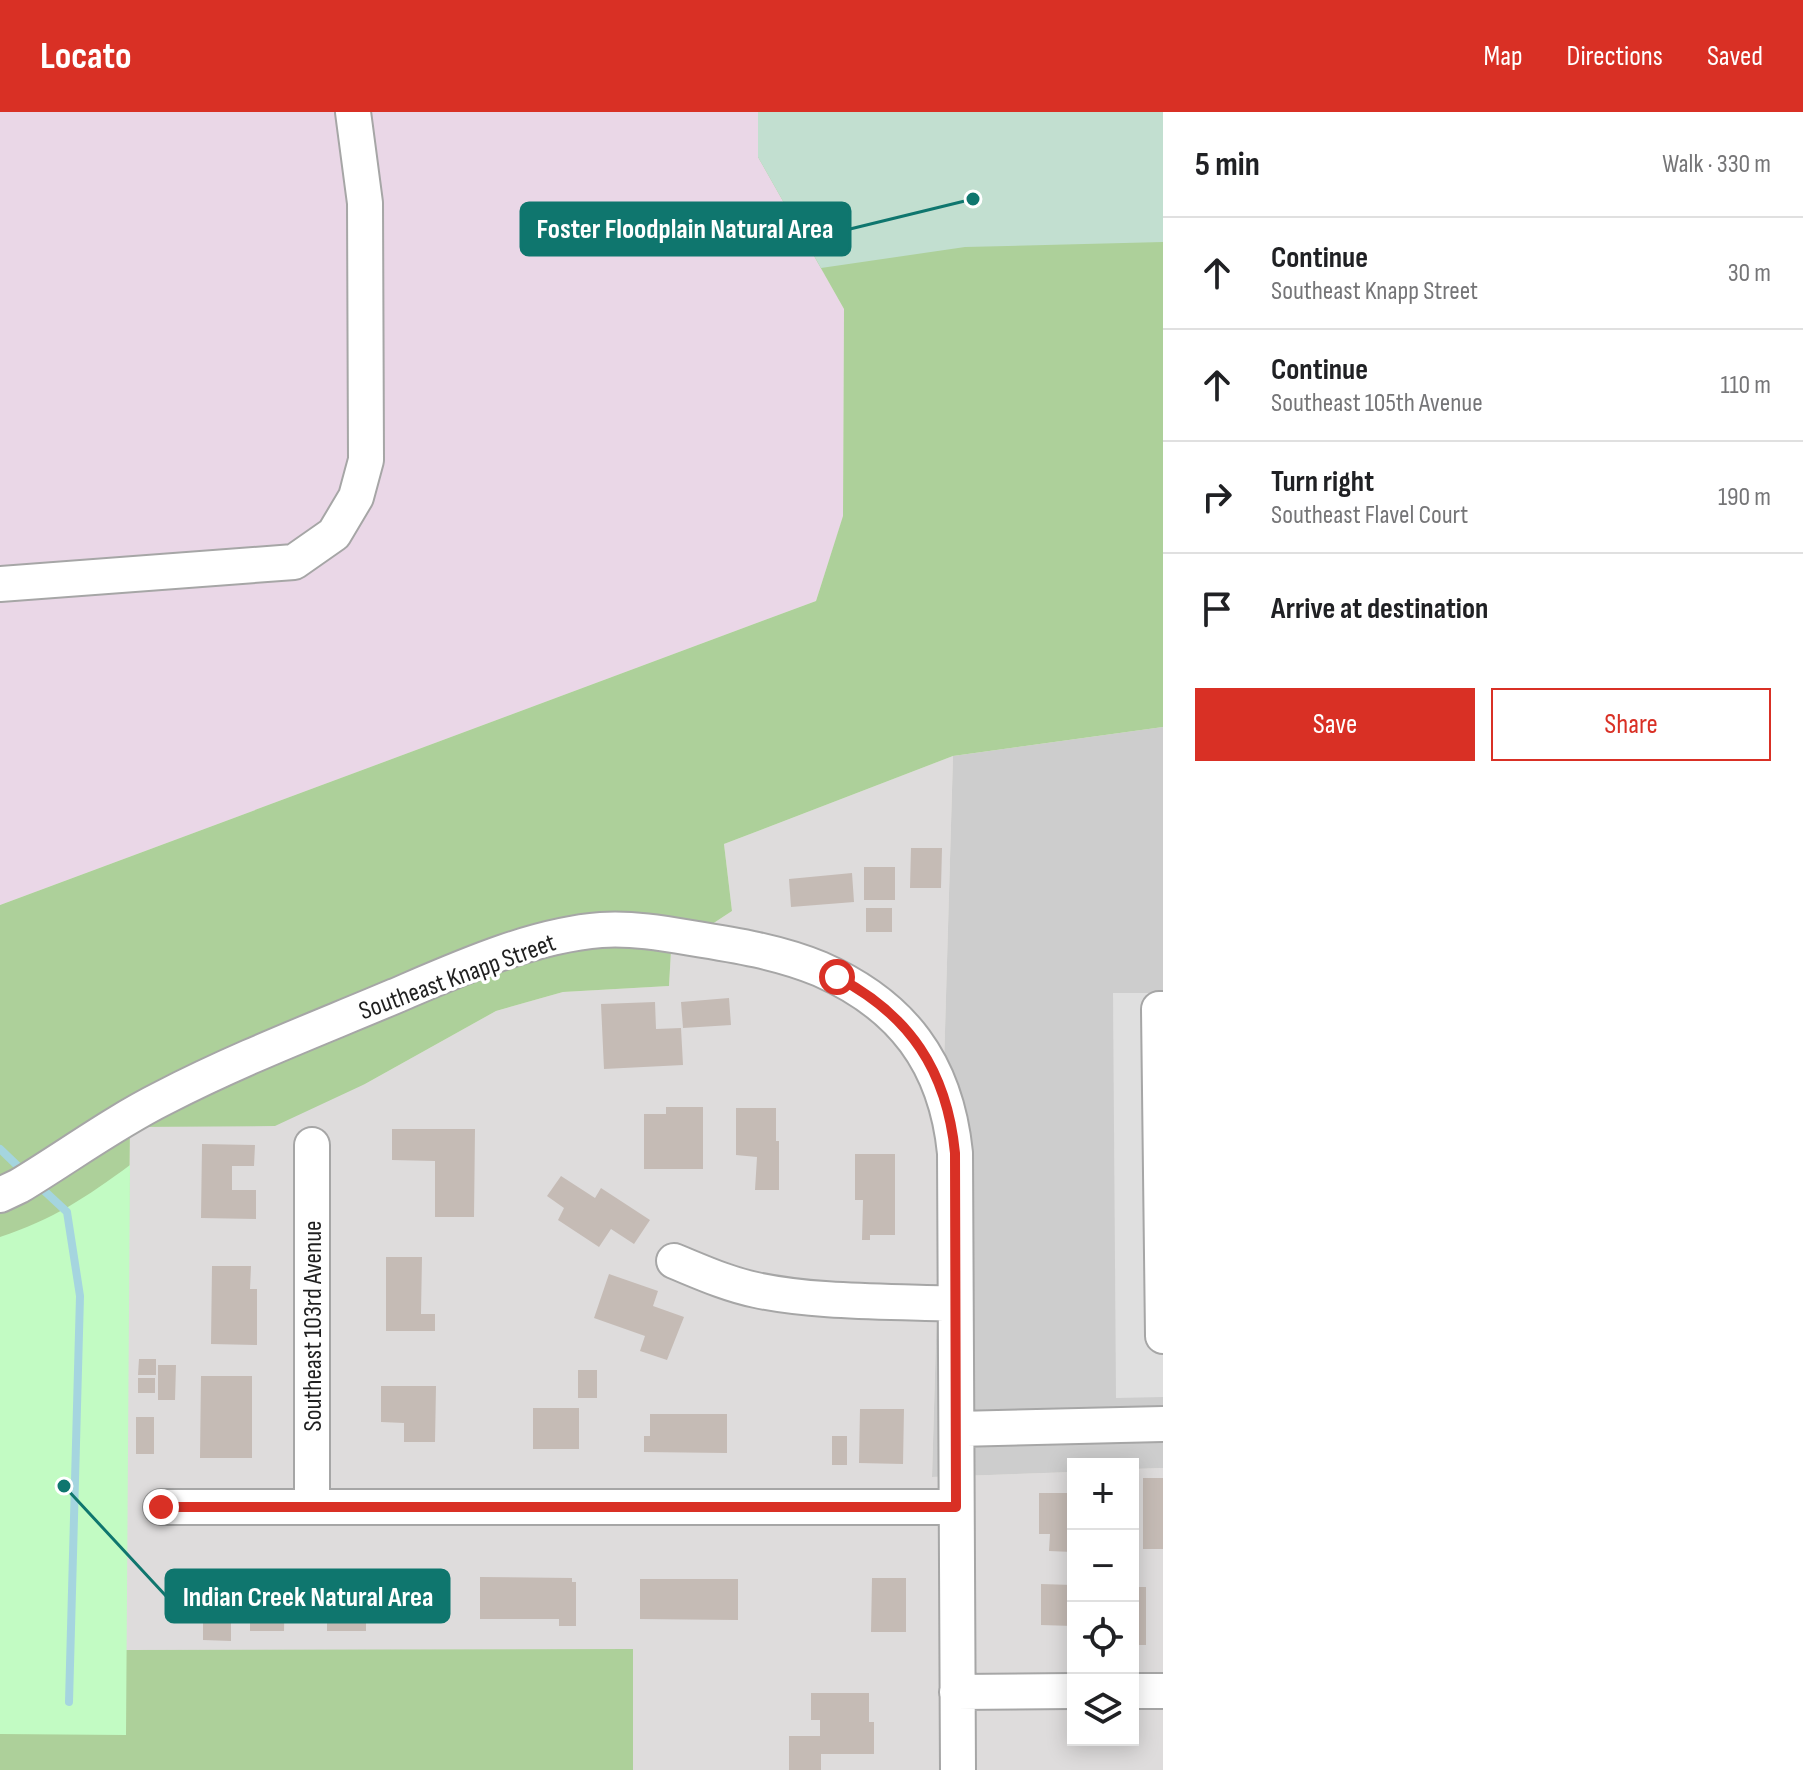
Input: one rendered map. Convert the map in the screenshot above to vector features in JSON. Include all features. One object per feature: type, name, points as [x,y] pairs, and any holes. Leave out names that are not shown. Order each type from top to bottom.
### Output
[{"type":"street","points":[[0,584],[294,562],[334,534],[356,497],[366,460],[365,203],[353,112]]},
{"type":"street","name":"Southeast Knapp Street","points":[[0,1195],[162,1098],[214,1074],[433,980],[505,953],[579,933],[621,929],[651,932],[774,953],[809,965],[864,991],[904,1027],[923,1050],[945,1097],[955,1153],[953,1304],[957,1429],[958,1770]]},
{"type":"street","points":[[1163,1009],[1159,1009],[1163,1336]]},
{"type":"street","name":"Southeast 103rd Avenue","points":[[312,1145],[312,1506]]},
{"type":"street","points":[[674,1261],[722,1281],[757,1291],[953,1304]]},
{"type":"street","points":[[957,1429],[1163,1424]]},
{"type":"street","points":[[161,1507],[956,1507]]},
{"type":"street","points":[[957,1692],[1067,1691]]},
{"type":"street","points":[[1139,1691],[1163,1691]]},
{"type":"shaded area","points":[[0,112],[758,112],[759,157],[844,309],[843,517],[816,601],[0,905]]},
{"type":"shaded area","points":[[1163,727],[1163,1468],[1139,1469],[1139,1458],[1067,1458],[1067,1472],[932,1477],[953,756]]},
{"type":"shaded area","points":[[953,756],[932,1477],[1067,1472],[1067,1746],[1139,1746],[1139,1469],[1163,1468],[1163,1770],[633,1770],[633,1649],[125,1651],[130,1127],[365,1084],[496,1011],[563,992],[669,986],[671,951],[732,911],[724,844]]},
{"type":"shaded area","points":[[1113,993],[1163,993],[1163,1397],[1116,1398]]},
{"type":"green space","points":[[758,112],[1163,112],[1163,727],[953,756],[724,844],[732,911],[671,951],[669,986],[563,992],[496,1011],[365,1084],[275,1126],[130,1127],[125,1650],[633,1649],[633,1770],[0,1770],[0,905],[816,601],[843,516],[844,309],[758,157]]},
{"type":"green space","points":[[758,112],[1163,112],[1163,242],[965,247],[821,268],[758,157]]},
{"type":"green space","points":[[130,1165],[126,1735],[0,1734],[0,1237],[68,1207]]},
{"type":"building","points":[[911,848],[942,848],[941,888],[910,888]]},
{"type":"building","points":[[864,867],[895,867],[895,900],[864,900]]},
{"type":"building","points":[[852,873],[854,902],[791,907],[789,879]]},
{"type":"building","points":[[866,908],[892,908],[892,932],[866,932]]},
{"type":"building","points":[[729,998],[731,1025],[683,1028],[681,1002]]},
{"type":"building","points":[[655,1002],[656,1029],[681,1028],[683,1065],[604,1069],[601,1004]]},
{"type":"building","points":[[666,1107],[703,1107],[703,1169],[644,1169],[644,1114],[666,1114]]},
{"type":"building","points":[[736,1108],[776,1108],[779,1190],[755,1190],[757,1157],[736,1155]]},
{"type":"building","points":[[392,1129],[475,1129],[474,1217],[435,1217],[435,1161],[392,1160]]},
{"type":"building","points":[[202,1144],[255,1145],[254,1166],[232,1166],[232,1190],[256,1190],[256,1219],[201,1218]]},
{"type":"building","points":[[855,1154],[895,1154],[895,1235],[870,1235],[870,1240],[862,1240],[863,1200],[855,1200]]},
{"type":"building","points":[[561,1176],[595,1198],[601,1188],[650,1220],[634,1244],[611,1229],[599,1247],[558,1220],[564,1208],[547,1196]]},
{"type":"building","points":[[386,1257],[422,1257],[421,1314],[435,1314],[435,1331],[386,1331]]},
{"type":"building","points":[[212,1266],[251,1266],[250,1289],[257,1289],[257,1345],[211,1344]]},
{"type":"building","points":[[609,1274],[658,1291],[653,1306],[684,1317],[667,1360],[640,1351],[645,1336],[594,1318]]},
{"type":"building","points":[[139,1359],[156,1359],[156,1375],[138,1375]]},
{"type":"building","points":[[158,1365],[176,1365],[175,1400],[158,1400]]},
{"type":"building","points":[[578,1370],[597,1370],[597,1398],[578,1398]]},
{"type":"building","points":[[201,1376],[252,1376],[252,1458],[200,1458]]},
{"type":"building","points":[[138,1378],[155,1378],[155,1393],[138,1393]]},
{"type":"building","points":[[381,1386],[436,1386],[435,1442],[404,1442],[404,1423],[381,1422]]},
{"type":"building","points":[[533,1408],[579,1408],[579,1449],[533,1449]]},
{"type":"building","points":[[860,1409],[904,1409],[903,1464],[859,1463]]},
{"type":"building","points":[[650,1414],[727,1414],[727,1453],[644,1452],[644,1436],[650,1436]]},
{"type":"building","points":[[136,1417],[154,1417],[154,1454],[136,1454]]},
{"type":"building","points":[[832,1436],[847,1436],[847,1465],[832,1465]]},
{"type":"building","points":[[1143,1478],[1163,1478],[1163,1549],[1143,1549]]},
{"type":"building","points":[[1039,1493],[1067,1493],[1067,1552],[1049,1551],[1050,1534],[1039,1534]]},
{"type":"building","points":[[480,1577],[572,1578],[572,1582],[576,1582],[576,1626],[559,1626],[559,1619],[480,1619]]},
{"type":"building","points":[[872,1578],[906,1578],[906,1632],[871,1632]]},
{"type":"building","points":[[203,1579],[285,1579],[284,1631],[250,1631],[250,1622],[231,1622],[231,1641],[203,1640]]},
{"type":"building","points":[[640,1579],[738,1579],[738,1620],[640,1619]]},
{"type":"building","points":[[327,1581],[428,1582],[428,1618],[366,1618],[366,1631],[327,1631]]},
{"type":"building","points":[[1041,1584],[1067,1585],[1067,1626],[1041,1625]]},
{"type":"building","points":[[1139,1587],[1146,1587],[1146,1645],[1139,1645]]},
{"type":"building","points":[[811,1693],[869,1693],[869,1722],[874,1722],[874,1754],[821,1754],[821,1770],[789,1770],[789,1736],[820,1736],[820,1720],[811,1720]]},
{"type":"waterway","points":[[0,1149],[25,1173]]},
{"type":"waterway","points":[[38,1185],[67,1212],[80,1296],[69,1702]]},
{"type":"place","name":"Foster Floodplain Natural Area","points":[[973,199]]},
{"type":"place","name":"Indian Creek Natural Area","points":[[64,1486]]},
{"type":"route","points":[[161,1507],[956,1507],[953,1304],[955,1153],[951,1120],[945,1097],[923,1050],[904,1027],[864,991],[837,977]]}]
